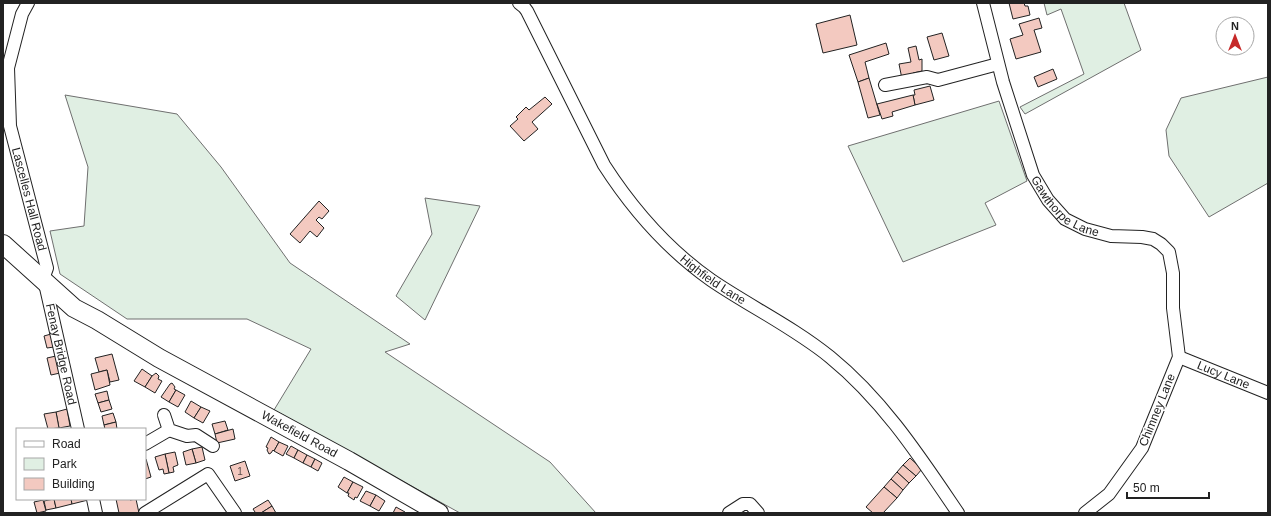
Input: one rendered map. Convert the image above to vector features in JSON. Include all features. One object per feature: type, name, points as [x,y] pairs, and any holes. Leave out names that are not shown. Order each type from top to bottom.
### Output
[{"type":"highway","name":"Wakefield Road","points":[[3,244],[43,279],[78,298],[159,358],[349,461],[439,513]]},
{"type":"street","name":"Lascelles Hall Road","points":[[28,3],[22,14],[8,68],[10,126],[47,268],[43,279]]},
{"type":"street","name":"Highfield Lane","points":[[519,3],[527,11],[604,165],[623,193],[649,225],[677,254],[710,279],[812,343],[846,370],[870,394],[897,427],[958,513]]},
{"type":"street","name":"Gawthorpe Lane","points":[[983,3],[1003,82],[1033,175],[1048,200],[1065,219],[1086,229],[1111,236],[1142,237],[1153,239],[1161,244],[1168,252],[1173,273],[1173,308],[1179,357]]},
{"type":"street","points":[[885,85],[923,78],[938,80],[998,64]]},
{"type":"street","name":"Fenay Bridge Road","points":[[43,279],[78,428]]},
{"type":"street","name":"Lucy Lane","points":[[1179,357],[1268,393]]},
{"type":"street","name":"Chimney Lane","points":[[1085,513],[1109,494],[1142,448],[1179,357]]},
{"type":"street","points":[[164,415],[169,430]]},
{"type":"street","points":[[146,443],[169,430],[187,436],[196,435],[213,446]]},
{"type":"street","points":[[145,513],[208,474],[235,513]]},
{"type":"street","points":[[94,500],[96,513]]},
{"type":"street","points":[[729,513],[743,504],[750,504],[758,513]]},
{"type":"green space","points":[[1044,3],[1124,3],[1141,50],[1025,114],[1020,107],[1084,74],[1061,9],[1047,15]]},
{"type":"green space","points":[[1268,77],[1268,183],[1209,217],[1169,156],[1166,130],[1181,98]]},
{"type":"green space","points":[[65,95],[177,114],[221,167],[290,263],[410,344],[385,352],[550,462],[596,513],[460,513],[274,410],[311,349],[247,319],[127,319],[60,274],[50,231],[84,226],[88,167]]},
{"type":"green space","points":[[999,101],[1027,181],[985,203],[996,225],[903,262],[848,146]]},
{"type":"green space","points":[[425,198],[480,206],[425,320],[396,296],[432,234]]},
{"type":"building","points":[[1009,3],[1024,3],[1025,6],[1028,6],[1030,15],[1013,19]]},
{"type":"building","points":[[850,15],[857,45],[823,53],[816,24]]},
{"type":"building","points":[[1039,18],[1042,28],[1034,30],[1041,52],[1016,59],[1010,39],[1023,35],[1019,24]]},
{"type":"building","points":[[942,33],[949,56],[934,60],[927,37]]},
{"type":"building","points":[[886,43],[889,54],[865,62],[869,78],[858,82],[849,55]]},
{"type":"building","points":[[916,46],[919,60],[922,59],[922,71],[913,73],[914,76],[902,79],[899,64],[911,62],[908,48]]},
{"type":"building","points":[[1053,69],[1057,79],[1038,87],[1034,77]]},
{"type":"building","points":[[869,78],[880,115],[868,118],[858,82]]},
{"type":"building","points":[[930,86],[934,100],[915,105],[913,95],[915,95],[914,90]]},
{"type":"building","points":[[913,95],[915,105],[892,112],[893,116],[882,119],[877,104]]},
{"type":"building","points":[[545,97],[552,104],[532,122],[538,129],[524,141],[510,126],[518,119],[516,117],[526,107],[529,110]]},
{"type":"building","points":[[319,201],[329,211],[322,219],[319,217],[316,220],[324,228],[317,237],[310,231],[300,243],[290,234]]},
{"type":"building","points":[[51,334],[54,347],[47,348],[44,336]]},
{"type":"building","points":[[112,354],[119,380],[110,382],[107,370],[99,372],[95,358]]},
{"type":"building","points":[[56,356],[60,373],[51,375],[47,358]]},
{"type":"building","points":[[142,369],[152,376],[145,387],[134,381]]},
{"type":"building","points":[[107,370],[110,385],[95,390],[91,374]]},
{"type":"building","points":[[156,373],[159,376],[158,379],[162,381],[155,393],[145,387],[152,376]]},
{"type":"building","points":[[172,383],[175,387],[174,389],[176,390],[169,402],[161,397]]},
{"type":"building","points":[[176,390],[185,395],[178,407],[169,402]]},
{"type":"building","points":[[107,391],[109,400],[98,403],[95,394]]},
{"type":"building","points":[[109,400],[112,409],[101,412],[98,403]]},
{"type":"building","points":[[191,401],[201,407],[194,418],[185,412]]},
{"type":"building","points":[[201,407],[210,411],[203,423],[194,418]]},
{"type":"building","points":[[67,409],[70,426],[59,428],[56,412]]},
{"type":"building","points":[[56,412],[59,428],[48,428],[44,414]]},
{"type":"building","points":[[113,413],[116,422],[104,425],[102,416]]},
{"type":"building","points":[[225,421],[228,430],[215,434],[212,424]]},
{"type":"building","points":[[116,422],[117,428],[105,428],[104,425]]},
{"type":"building","points":[[233,429],[235,439],[217,443],[215,434]]},
{"type":"building","points":[[271,437],[279,442],[274,451],[273,450],[269,454],[267,450],[268,448],[266,447]]},
{"type":"building","points":[[279,442],[288,446],[283,456],[274,451]]},
{"type":"building","points":[[291,446],[298,450],[294,458],[286,454]]},
{"type":"building","points":[[202,447],[205,460],[196,463],[192,449]]},
{"type":"building","points":[[192,449],[196,463],[186,465],[183,452]]},
{"type":"building","points":[[298,450],[307,455],[303,463],[294,458]]},
{"type":"building","points":[[175,452],[178,465],[173,467],[174,472],[169,473],[165,454]]},
{"type":"building","points":[[165,454],[169,473],[164,474],[163,469],[159,470],[155,457]]},
{"type":"building","points":[[307,455],[315,459],[311,467],[303,463]]},
{"type":"building","points":[[910,458],[922,469],[916,476],[903,465]]},
{"type":"building","points":[[146,459],[151,477],[146,479]]},
{"type":"building","points":[[315,459],[322,463],[318,471],[311,467]]},
{"type":"building","points":[[245,461],[250,476],[235,481],[230,466]]},
{"type":"building","points":[[903,465],[916,476],[909,483],[897,472]]},
{"type":"building","points":[[897,472],[909,483],[903,490],[891,479]]},
{"type":"building","points":[[344,477],[353,482],[347,493],[338,487]]},
{"type":"building","points":[[891,479],[903,490],[897,498],[884,487]]},
{"type":"building","points":[[353,482],[363,487],[357,498],[355,497],[354,500],[348,496],[349,493],[347,493]]},
{"type":"building","points":[[884,487],[897,498],[883,513],[873,513],[866,507]]},
{"type":"building","points":[[366,491],[376,495],[370,506],[360,501]]},
{"type":"building","points":[[376,495],[385,501],[379,511],[370,506]]},
{"type":"building","points":[[43,500],[46,511],[37,513],[34,502]]},
{"type":"building","points":[[54,500],[56,508],[46,510],[44,501]]},
{"type":"building","points":[[54,500],[71,500],[72,504],[56,508]]},
{"type":"building","points":[[71,500],[88,500],[72,504]]},
{"type":"building","points":[[116,500],[136,500],[139,513],[119,513]]},
{"type":"building","points":[[268,500],[272,506],[261,513],[254,513],[255,512],[253,509]]},
{"type":"building","points":[[272,506],[276,513],[261,513]]},
{"type":"building","points":[[396,507],[405,512],[405,513],[393,513]]}]
